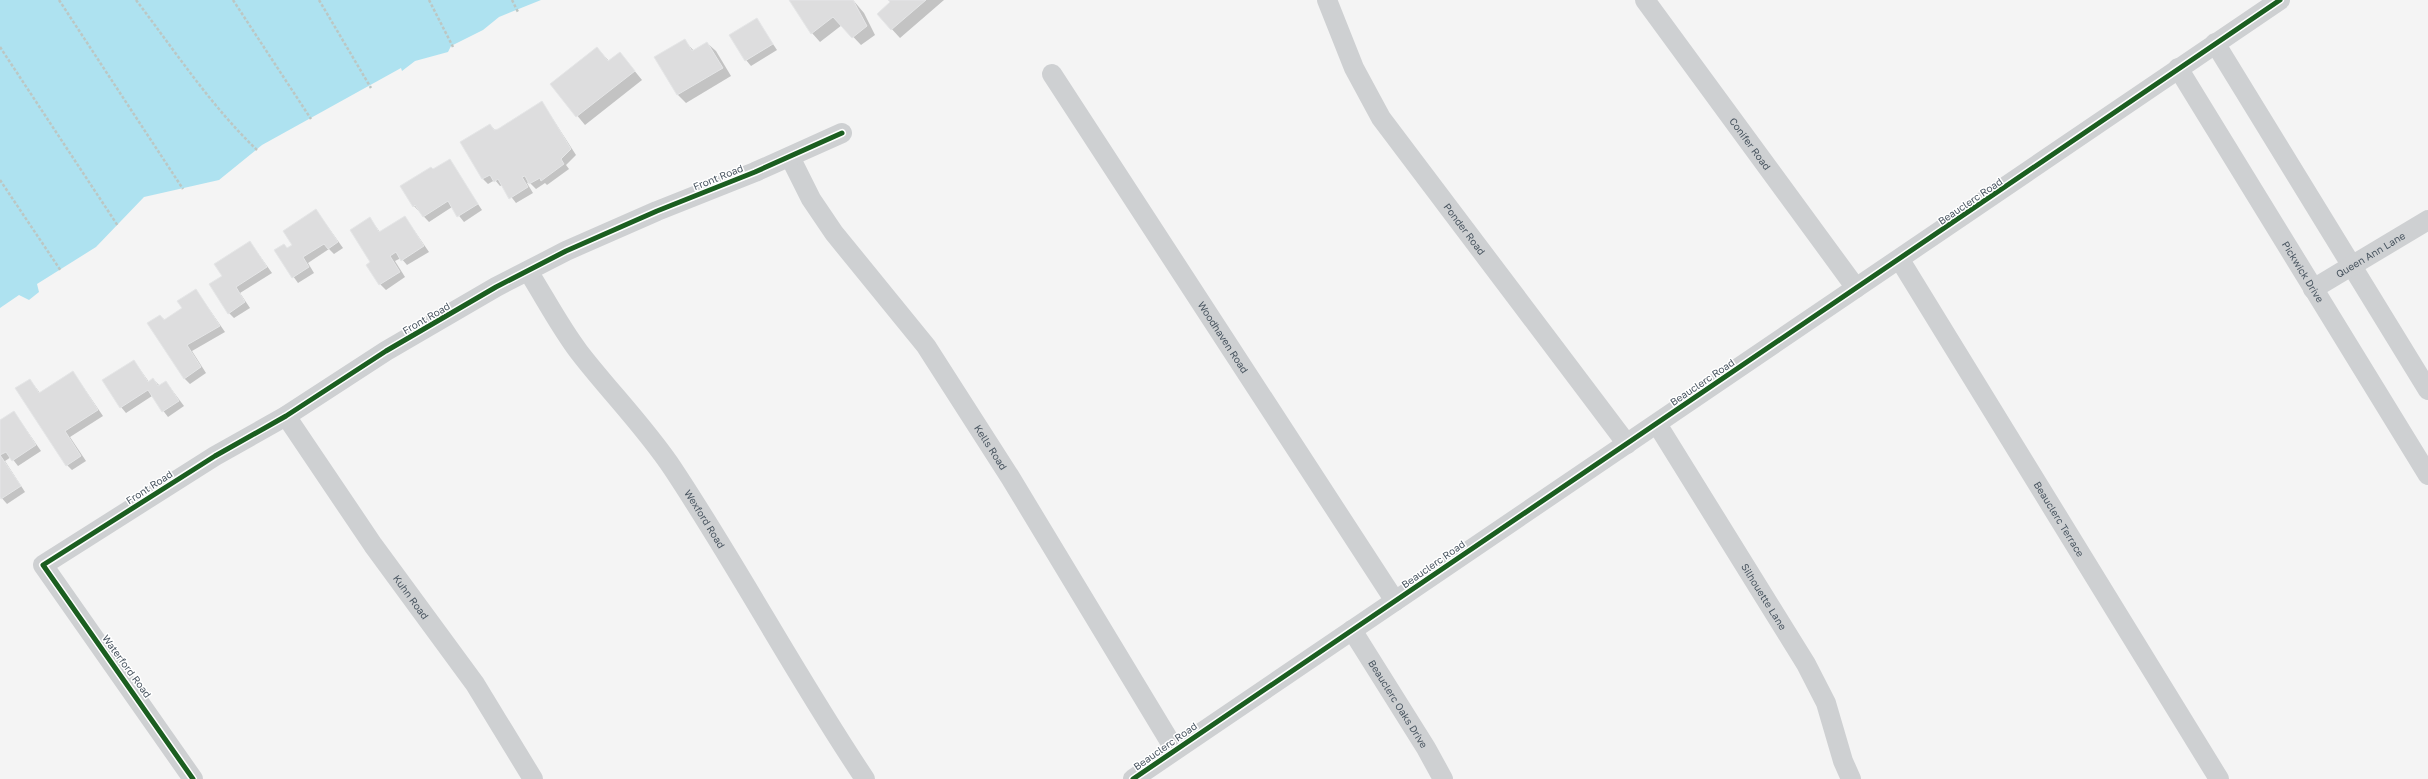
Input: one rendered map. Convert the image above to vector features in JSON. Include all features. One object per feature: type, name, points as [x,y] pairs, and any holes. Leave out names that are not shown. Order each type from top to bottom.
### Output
[{"type":"street","name":"Ponder Road","points":[[1326,0],[1354,68],[1381,118],[1628,444]]},
{"type":"street","name":"Conifer Road","points":[[1645,0],[1856,288]]},
{"type":"street","name":"Beauclerc Road","points":[[1133,779],[1856,288],[1900,260],[2178,68],[2280,0]]},
{"type":"street","points":[[2215,43],[2428,390]]},
{"type":"street","name":"Pickwick Drive","points":[[2178,68],[2428,474]]},
{"type":"street","name":"Woodhaven Road","points":[[1052,74],[1396,600]]},
{"type":"street","name":"Front Road","points":[[44,565],[215,456],[286,416],[386,351],[496,287],[528,272],[566,251],[608,232],[790,157],[842,133]]},
{"type":"street","name":"Kells Road","points":[[790,157],[811,199],[834,232],[926,346],[1010,476],[1175,750]]},
{"type":"street","name":"Queen Ann Lane","points":[[2313,289],[2428,220]]},
{"type":"street","name":"Beauclerc Terrace","points":[[1900,260],[2219,779]]},
{"type":"street","name":"Wexford Road","points":[[528,272],[579,351],[634,417],[673,468],[784,648],[830,727],[864,779]]},
{"type":"street","name":"Kuhn Road","points":[[286,416],[373,545],[475,684],[533,779]]},
{"type":"street","name":"Silhouette Lane","points":[[1657,424],[1806,664],[1826,703],[1843,761],[1851,779]]},
{"type":"street","name":"Waterford Road","points":[[44,565],[193,779]]},
{"type":"street","name":"Beauclerc Oaks Drive","points":[[1352,630],[1426,748],[1443,779]]},
{"type":"path","points":[[59,0],[183,189]]},
{"type":"path","points":[[136,0],[214,104],[238,132],[257,150]]},
{"type":"path","points":[[233,0],[311,119]]},
{"type":"path","points":[[318,0],[371,88]]},
{"type":"path","points":[[429,0],[453,47]]},
{"type":"path","points":[[512,0],[518,12]]},
{"type":"path","points":[[0,46],[118,226]]},
{"type":"path","points":[[0,180],[60,271]]},
{"type":"water","points":[[0,0],[541,0],[499,17],[483,30],[451,46],[448,52],[415,61],[402,71],[401,68],[262,145],[219,180],[144,197],[96,247],[37,284],[39,292],[29,300],[19,295],[0,308]]},
{"type":"building","points":[[789,0],[853,0],[867,26],[852,38],[833,17],[811,34]]},
{"type":"building","points":[[888,0],[926,0],[891,30],[877,14],[890,2]]},
{"type":"building","points":[[757,18],[773,44],[745,61],[729,35]]},
{"type":"building","points":[[685,39],[692,51],[707,42],[723,68],[677,95],[654,57]]},
{"type":"building","points":[[597,47],[608,61],[620,52],[635,71],[576,117],[550,84]]},
{"type":"building","points":[[542,101],[571,149],[561,159],[564,164],[541,181],[540,178],[529,184],[525,176],[522,177],[528,187],[509,199],[498,179],[494,182],[490,175],[482,179],[460,142],[490,124],[494,130],[498,129]]},
{"type":"building","points":[[450,159],[478,204],[457,217],[448,201],[423,217],[415,205],[413,207],[400,186],[431,167],[433,169]]},
{"type":"building","points":[[316,209],[338,242],[328,249],[324,244],[303,257],[309,267],[292,278],[274,250],[284,244],[287,248],[292,245],[283,231]]},
{"type":"building","points":[[405,216],[424,246],[401,261],[396,252],[390,256],[400,272],[379,285],[366,265],[370,262],[350,230],[370,217],[379,232]]},
{"type":"building","points":[[250,241],[267,267],[236,287],[245,302],[228,314],[209,284],[222,276],[214,264]]},
{"type":"building","points":[[196,289],[220,326],[187,345],[201,367],[184,379],[147,323],[160,315],[164,320],[182,308],[177,301]]},
{"type":"building","points":[[134,360],[148,382],[153,378],[158,386],[166,381],[179,401],[162,412],[148,390],[120,408],[102,380]]},
{"type":"building","points":[[73,371],[98,410],[65,431],[81,456],[66,466],[15,388],[30,379],[39,393]]},
{"type":"building","points":[[14,411],[36,445],[12,461],[6,452],[0,455],[0,420]]},
{"type":"building","points":[[0,455],[21,486],[1,499],[0,497]]},
{"type":"cycle path","points":[[1133,779],[2280,0]]},
{"type":"cycle path","points":[[193,779],[43,565],[215,456],[286,416],[386,351],[496,287],[566,251],[657,211],[755,172],[842,133]]}]
